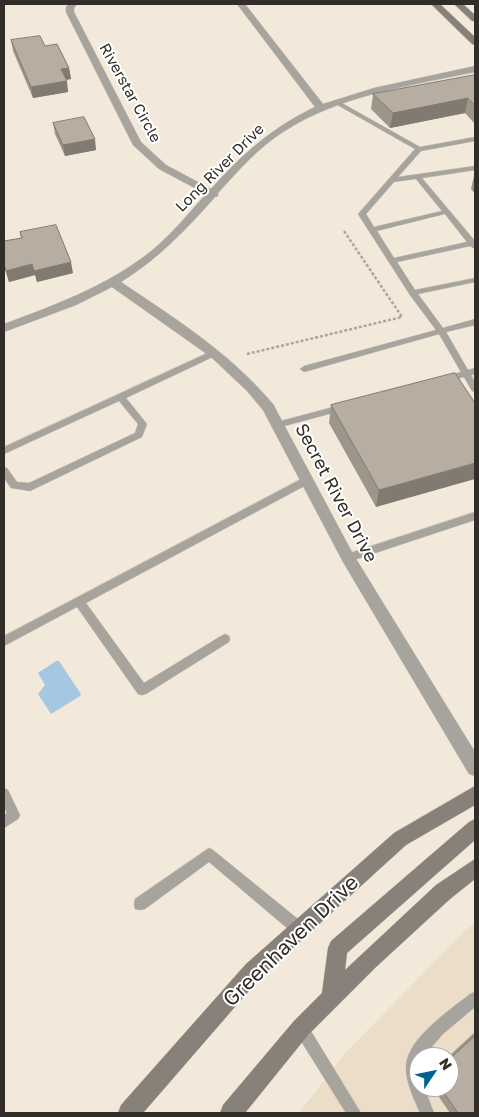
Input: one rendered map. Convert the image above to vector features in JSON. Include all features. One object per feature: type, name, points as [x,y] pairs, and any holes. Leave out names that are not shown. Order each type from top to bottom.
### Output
[{"type":"street","name":"Riverstar Circle","points":[[73,4],[70,12],[137,143],[148,156],[174,175],[214,194]]},
{"type":"street","points":[[241,4],[321,108]]},
{"type":"street","points":[[435,4],[475,42]]},
{"type":"street","points":[[458,4],[475,19]]},
{"type":"street","name":"Long River Drive","points":[[4,328],[76,301],[113,282],[148,258],[171,240],[261,143],[285,126],[336,102],[374,91],[475,69]]},
{"type":"street","name":"Secret River Drive","points":[[113,282],[214,353],[252,386],[268,407],[348,558],[475,768]]},
{"type":"street","name":"Greenhaven Drive","points":[[130,1113],[253,971],[400,839],[475,795]]},
{"type":"street","points":[[331,999],[338,948],[475,828]]},
{"type":"street","points":[[231,1113],[301,1028],[443,892],[475,868]]},
{"type":"lane","points":[[336,102],[419,149]]},
{"type":"lane","points":[[475,138],[419,149],[362,214],[412,293],[471,372],[475,389]]},
{"type":"lane","points":[[392,180],[418,178],[475,168]]},
{"type":"lane","points":[[392,261],[473,245],[418,178]]},
{"type":"lane","points":[[372,230],[446,212]]},
{"type":"lane","points":[[412,293],[475,280]]},
{"type":"lane","points":[[304,369],[475,322]]},
{"type":"lane","points":[[4,451],[214,353]]},
{"type":"lane","points":[[438,381],[471,372]]},
{"type":"lane","points":[[4,471],[14,485],[30,487],[139,435],[143,424],[121,397]]},
{"type":"lane","points":[[277,425],[354,404]]},
{"type":"lane","points":[[4,641],[307,480]]},
{"type":"lane","points":[[348,558],[475,516]]},
{"type":"lane","points":[[79,601],[142,690],[224,639]]},
{"type":"lane","points":[[4,794],[14,815],[4,822]]},
{"type":"lane","points":[[140,904],[209,854],[299,929]]},
{"type":"lane","points":[[428,1113],[417,1089],[412,1063],[423,1043],[475,998]]},
{"type":"lane","points":[[301,1028],[354,1113]]},
{"type":"path","points":[[247,354],[402,317],[344,231]]},
{"type":"shaded area","points":[[475,923],[475,1113],[299,1113],[347,1051]]},
{"type":"water","points":[[59,661],[81,694],[51,714],[38,694],[45,685],[38,673]]},
{"type":"building","points":[[40,36],[45,46],[57,44],[69,68],[61,69],[67,81],[31,87],[11,40]]},
{"type":"building","points":[[475,75],[475,106],[468,98],[393,113],[373,94]]},
{"type":"building","points":[[84,117],[95,139],[63,145],[53,123]]},
{"type":"building","points":[[56,225],[71,262],[34,271],[32,264],[6,271],[4,264],[4,241],[22,238],[20,232]]},
{"type":"building","points":[[455,373],[475,403],[475,463],[379,490],[331,405]]},
{"type":"building","points":[[475,1036],[475,1113],[458,1113],[447,1097],[459,1097],[459,1051]]}]
